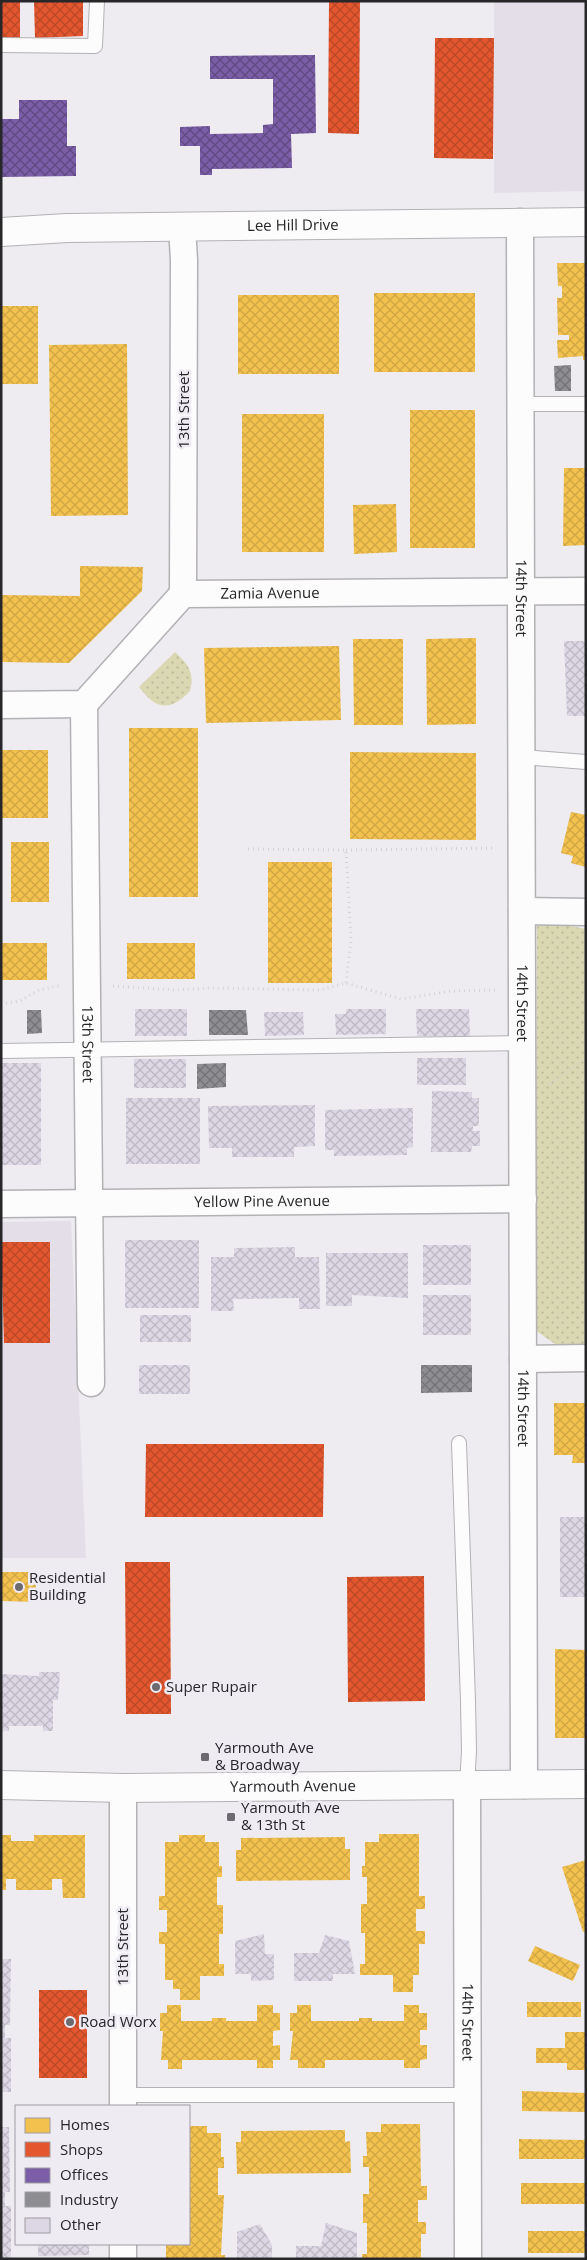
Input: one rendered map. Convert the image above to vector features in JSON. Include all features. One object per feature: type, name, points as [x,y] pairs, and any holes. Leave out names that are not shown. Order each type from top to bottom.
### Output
[{"type":"street","name":"14th Street","points":[[520,222],[524,1785]]},
{"type":"street","name":"Lee Hill Drive","points":[[1,232],[67,228],[182,226],[586,222]]},
{"type":"street","name":"13th Street","points":[[182,226],[184,260],[183,594]]},
{"type":"street","name":"Zamia Avenue","points":[[183,594],[586,591]]},
{"type":"street","points":[[1,705],[84,704],[183,594]]},
{"type":"street","name":"13th Street","points":[[84,704],[92,1383]]},
{"type":"street","points":[[522,910],[586,912]]},
{"type":"street","name":"Yellow Pine Avenue","points":[[1,1204],[523,1199]]},
{"type":"street","points":[[523,1358],[586,1358]]},
{"type":"street","name":"Yarmouth Avenue","points":[[1,1785],[123,1788],[586,1784]]},
{"type":"street","name":"14th Street","points":[[467,1786],[468,2259]]},
{"type":"street","name":"13th Street","points":[[123,1788],[123,2100]]},
{"type":"street","points":[[123,2245],[123,2259]]},
{"type":"lane","points":[[1,45],[95,46],[97,1]]},
{"type":"lane","points":[[521,404],[586,404]]},
{"type":"lane","points":[[522,757],[586,762]]},
{"type":"lane","points":[[1,1050],[522,1043]]},
{"type":"lane","points":[[459,1443],[468,1701],[467,1786]]},
{"type":"lane","points":[[123,2100],[467,2095]]},
{"type":"path","points":[[248,849],[522,848]]},
{"type":"path","points":[[346,850],[351,940],[346,983]]},
{"type":"path","points":[[1,1004],[20,1001],[39,990],[55,986],[87,985],[175,990],[210,988],[320,990],[346,983],[402,999],[452,991],[522,990]]},
{"type":"path","points":[[549,1084],[586,1058]]},
{"type":"shaded area","points":[[494,1],[586,1],[586,191],[494,193]]},
{"type":"shaded area","points":[[71,1221],[86,1558],[1,1558],[1,1222]]},
{"type":"green space","points":[[175,652],[184,661],[191,674],[190,691],[176,702],[163,706],[151,700],[139,687]]},
{"type":"green space","points":[[537,925],[565,925],[586,929],[586,1344],[555,1344],[535,1330]]},
{"type":"building: Homes","points":[[557,263],[586,263],[586,360],[583,360],[583,356],[558,358],[557,340],[569,340],[569,335],[558,335],[557,298],[562,298],[562,286],[558,286]]},
{"type":"building: Homes","points":[[374,293],[475,293],[475,372],[374,372]]},
{"type":"building: Homes","points":[[238,295],[339,295],[339,374],[238,374]]},
{"type":"building: Homes","points":[[1,306],[38,306],[38,384],[1,384]]},
{"type":"building: Homes","points":[[127,344],[128,515],[51,516],[49,345]]},
{"type":"building: Homes","points":[[410,410],[475,410],[475,548],[410,548]]},
{"type":"building: Homes","points":[[242,414],[324,414],[324,552],[242,552]]},
{"type":"building: Homes","points":[[564,468],[586,468],[586,545],[563,546]]},
{"type":"building: Homes","points":[[396,504],[397,552],[354,554],[353,505]]},
{"type":"building: Homes","points":[[80,566],[143,567],[142,591],[69,663],[1,662],[1,595],[80,596]]},
{"type":"building: Homes","points":[[476,638],[476,724],[427,725],[426,639]]},
{"type":"building: Homes","points":[[353,639],[403,639],[403,725],[354,725]]},
{"type":"building: Homes","points":[[339,646],[341,720],[206,723],[204,648]]},
{"type":"building: Homes","points":[[129,728],[198,728],[198,897],[129,897]]},
{"type":"building: Homes","points":[[1,750],[48,750],[48,818],[1,818]]},
{"type":"building: Homes","points":[[350,752],[476,753],[476,840],[350,839]]},
{"type":"building: Homes","points":[[571,812],[586,815],[586,867],[571,863],[573,856],[561,853]]},
{"type":"building: Homes","points":[[11,842],[49,842],[49,902],[11,902]]},
{"type":"building: Homes","points":[[268,862],[332,862],[332,983],[268,983]]},
{"type":"building: Homes","points":[[1,943],[47,943],[47,980],[1,980]]},
{"type":"building: Homes","points":[[127,943],[195,943],[195,979],[127,979]]},
{"type":"building: Homes","points":[[554,1403],[586,1403],[586,1463],[572,1463],[573,1455],[554,1455]]},
{"type":"building: Homes","name":"Residential Building","points":[[1,1572],[35,1572],[37,1602],[1,1601]]},
{"type":"building: Homes","points":[[555,1649],[586,1650],[586,1738],[555,1738]]},
{"type":"building: Homes","points":[[379,1834],[419,1834],[419,1896],[425,1896],[425,1909],[416,1909],[416,1931],[425,1931],[425,1944],[419,1944],[419,1975],[413,1975],[413,1992],[393,1992],[393,1975],[360,1975],[360,1964],[365,1964],[365,1933],[361,1933],[361,1904],[367,1904],[367,1877],[362,1877],[362,1866],[365,1866],[365,1842],[379,1842]]},
{"type":"building: Homes","points":[[1,1835],[11,1835],[11,1841],[34,1841],[34,1835],[85,1835],[85,1898],[63,1898],[62,1879],[52,1879],[52,1890],[16,1890],[16,1879],[6,1879],[6,1890],[1,1890]]},
{"type":"building: Homes","points":[[179,1835],[205,1835],[205,1842],[219,1842],[219,1866],[222,1866],[222,1877],[217,1877],[217,1905],[223,1905],[223,1934],[219,1934],[219,1964],[224,1964],[224,1976],[200,1976],[200,2000],[180,2000],[180,1989],[173,1989],[173,1980],[165,1980],[165,1944],[159,1944],[159,1932],[167,1932],[167,1910],[159,1910],[159,1896],[165,1896],[165,1842],[179,1842]]},
{"type":"building: Homes","points":[[345,1837],[345,1849],[350,1849],[350,1880],[236,1881],[236,1850],[241,1850],[241,1838]]},
{"type":"building: Homes","points":[[586,1860],[586,1931],[583,1932],[562,1867]]},
{"type":"building: Homes","points":[[535,1946],[580,1965],[573,1981],[528,1961]]},
{"type":"building: Homes","points":[[527,2002],[581,2002],[581,2017],[527,2017]]},
{"type":"building: Homes","points":[[167,2005],[181,2005],[181,2021],[212,2021],[212,2018],[226,2018],[226,2021],[257,2021],[257,2005],[273,2005],[273,2013],[280,2013],[280,2030],[273,2031],[273,2046],[280,2045],[280,2060],[273,2060],[273,2068],[257,2068],[257,2060],[182,2060],[182,2069],[168,2069],[168,2060],[161,2060],[163,2031],[160,2031],[160,2013],[167,2013]]},
{"type":"building: Homes","points":[[297,2005],[311,2005],[311,2021],[359,2021],[359,2018],[372,2018],[372,2021],[404,2021],[404,2005],[419,2005],[419,2013],[427,2013],[427,2030],[420,2030],[420,2045],[427,2045],[427,2059],[420,2060],[420,2068],[404,2068],[404,2060],[325,2060],[325,2068],[298,2068],[298,2060],[290,2060],[293,2031],[290,2031],[290,2013],[297,2013]]},
{"type":"building: Homes","points":[[565,2032],[586,2032],[586,2070],[567,2070],[567,2063],[536,2063],[536,2048],[565,2048]]},
{"type":"building: Homes","points":[[522,2091],[586,2093],[586,2112],[522,2111]]},
{"type":"building: Homes","points":[[381,2124],[420,2124],[421,2186],[427,2186],[427,2200],[418,2200],[418,2222],[426,2222],[426,2234],[421,2234],[421,2259],[362,2259],[362,2254],[367,2254],[367,2223],[363,2223],[363,2194],[369,2194],[369,2167],[363,2167],[363,2156],[367,2156],[366,2132],[381,2132]]},
{"type":"building: Homes","points":[[190,2126],[207,2126],[207,2133],[221,2133],[221,2157],[224,2157],[224,2168],[218,2168],[218,2195],[224,2195],[221,2255],[225,2255],[225,2259],[166,2259],[166,2245],[190,2245]]},
{"type":"building: Homes","points":[[345,2130],[345,2142],[350,2141],[351,2173],[237,2174],[236,2142],[241,2142],[241,2131]]},
{"type":"building: Homes","points":[[519,2139],[586,2140],[586,2159],[519,2159]]},
{"type":"building: Homes","points":[[521,2183],[586,2183],[586,2204],[521,2204]]},
{"type":"building: Homes","points":[[528,2231],[586,2231],[586,2253],[528,2253]]},
{"type":"building: Shops","points":[[1,1],[20,1],[20,38],[1,38]]},
{"type":"building: Shops","points":[[34,1],[83,1],[83,36],[35,38]]},
{"type":"building: Shops","points":[[329,1],[360,1],[359,134],[328,133]]},
{"type":"building: Shops","points":[[435,38],[494,38],[493,159],[434,158]]},
{"type":"building: Shops","points":[[1,1242],[50,1242],[50,1343],[4,1343]]},
{"type":"building: Shops","points":[[146,1444],[324,1444],[323,1517],[145,1517]]},
{"type":"building: Shops","points":[[125,1562],[170,1562],[171,1714],[126,1714]]},
{"type":"building: Shops","points":[[424,1576],[425,1701],[348,1702],[347,1577]]},
{"type":"building: Shops","points":[[39,1990],[87,1990],[87,2078],[39,2078]]},
{"type":"building: Offices","points":[[315,55],[316,133],[291,134],[292,168],[212,169],[212,175],[200,175],[200,146],[180,146],[180,127],[210,126],[210,134],[263,133],[263,125],[273,124],[273,79],[210,79],[210,56]]},
{"type":"building: Offices","points":[[19,100],[67,100],[67,146],[76,146],[76,176],[1,177],[1,119],[19,119]]},
{"type":"building: Industry","points":[[571,365],[571,391],[555,391],[554,366]]},
{"type":"building: Industry","points":[[27,1010],[41,1010],[42,1033],[27,1034]]},
{"type":"building: Industry","points":[[209,1010],[246,1010],[248,1035],[209,1035]]},
{"type":"building: Industry","points":[[226,1063],[226,1087],[197,1089],[197,1064]]},
{"type":"building: Industry","points":[[421,1365],[472,1365],[472,1392],[421,1393]]},
{"type":"building: Other","points":[[564,641],[586,641],[586,716],[567,716]]},
{"type":"building: Other","points":[[135,1009],[187,1009],[187,1036],[135,1036]]},
{"type":"building: Other","points":[[346,1009],[386,1009],[386,1034],[336,1035],[335,1014],[346,1014]]},
{"type":"building: Other","points":[[416,1009],[469,1009],[470,1036],[417,1036]]},
{"type":"building: Other","points":[[264,1012],[303,1012],[304,1035],[265,1036]]},
{"type":"building: Other","points":[[417,1058],[466,1058],[466,1085],[417,1085]]},
{"type":"building: Other","points":[[134,1059],[186,1059],[186,1088],[134,1088]]},
{"type":"building: Other","points":[[1,1063],[41,1063],[41,1165],[1,1165]]},
{"type":"building: Other","points":[[432,1091],[472,1092],[472,1098],[479,1098],[479,1126],[473,1126],[473,1131],[480,1131],[480,1146],[472,1146],[471,1152],[431,1152]]},
{"type":"building: Other","points":[[126,1098],[200,1098],[200,1164],[126,1164]]},
{"type":"building: Other","points":[[315,1105],[315,1146],[294,1147],[294,1157],[232,1157],[232,1148],[209,1148],[208,1106]]},
{"type":"building: Other","points":[[413,1108],[413,1147],[407,1148],[407,1155],[334,1156],[334,1150],[325,1150],[325,1110]]},
{"type":"building: Other","points":[[125,1240],[199,1240],[199,1308],[125,1308]]},
{"type":"building: Other","points":[[423,1245],[471,1245],[471,1285],[423,1285]]},
{"type":"building: Other","points":[[295,1247],[295,1257],[319,1257],[320,1309],[299,1309],[299,1298],[233,1299],[234,1311],[211,1311],[211,1257],[234,1257],[234,1248]]},
{"type":"building: Other","points":[[326,1253],[408,1253],[408,1298],[352,1295],[352,1306],[326,1306]]},
{"type":"building: Other","points":[[423,1295],[471,1295],[471,1335],[423,1335]]},
{"type":"building: Other","points":[[140,1315],[191,1315],[191,1342],[140,1342]]},
{"type":"building: Other","points":[[139,1365],[190,1365],[190,1394],[139,1394]]},
{"type":"building: Other","points":[[560,1517],[586,1517],[586,1597],[560,1597]]},
{"type":"building: Other","points":[[39,1672],[60,1672],[58,1700],[53,1700],[53,1731],[43,1731],[43,1726],[9,1726],[9,1731],[1,1731],[1,1674],[39,1676]]},
{"type":"building: Other","points":[[264,1934],[265,1954],[274,1954],[274,1980],[251,1981],[251,1974],[235,1974],[235,1941]]},
{"type":"building: Other","points":[[325,1935],[349,1941],[355,1974],[333,1974],[333,1981],[294,1981],[294,1953],[319,1953]]},
{"type":"building: Other","points":[[1,1959],[11,1959],[10,2025],[5,2025],[5,2038],[11,2038],[11,2092],[1,2092]]},
{"type":"building: Other","points":[[1,2127],[9,2127],[10,2192],[5,2192],[5,2206],[11,2206],[11,2259],[1,2259]]},
{"type":"building: Other","points":[[326,2223],[357,2233],[357,2259],[296,2259],[296,2246],[321,2246]]},
{"type":"building: Other","points":[[260,2224],[272,2245],[272,2259],[237,2259],[237,2232]]},
{"type":"building: Other","points":[[38,2245],[89,2245],[89,2255],[38,2256]]},
{"type":"place","name":"Residential Building","points":[[19,1587]]},
{"type":"place","name":"Super Rupair","points":[[156,1687]]},
{"type":"place","name":"Yarmouth Ave & Broadway","points":[[205,1757]]},
{"type":"place","name":"Yarmouth Ave & 13th St","points":[[231,1817]]},
{"type":"place","name":"Road Worx","points":[[70,2022]]}]
